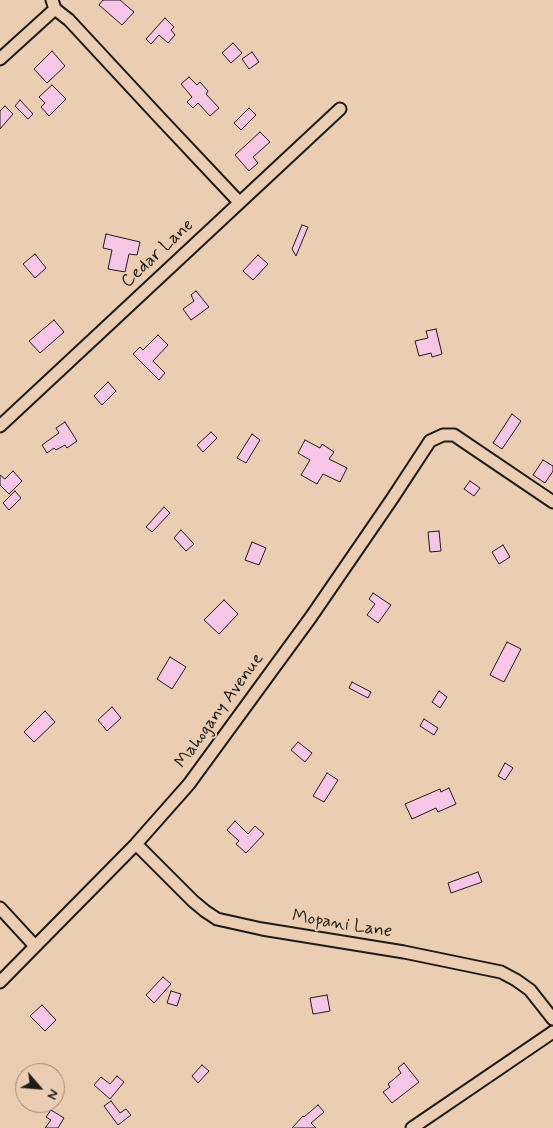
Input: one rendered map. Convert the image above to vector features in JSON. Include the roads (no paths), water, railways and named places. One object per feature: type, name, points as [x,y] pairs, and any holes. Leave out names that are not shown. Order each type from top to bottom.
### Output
[{"type":"street","points":[[0,58],[53,4],[239,202]]},
{"type":"street","name":"Cedar Lane","points":[[0,426],[340,109]]},
{"type":"street","name":"Mahogany Avenue","points":[[0,982],[136,844],[189,784],[311,617],[430,441],[440,436],[454,435],[553,502]]},
{"type":"street","name":"Mopani Lane","points":[[136,844],[193,901],[205,912],[217,919],[262,929],[404,952],[502,972],[530,990],[553,1019]]},
{"type":"street","points":[[0,908],[35,946]]},
{"type":"street","points":[[412,1128],[553,1032]]}]
